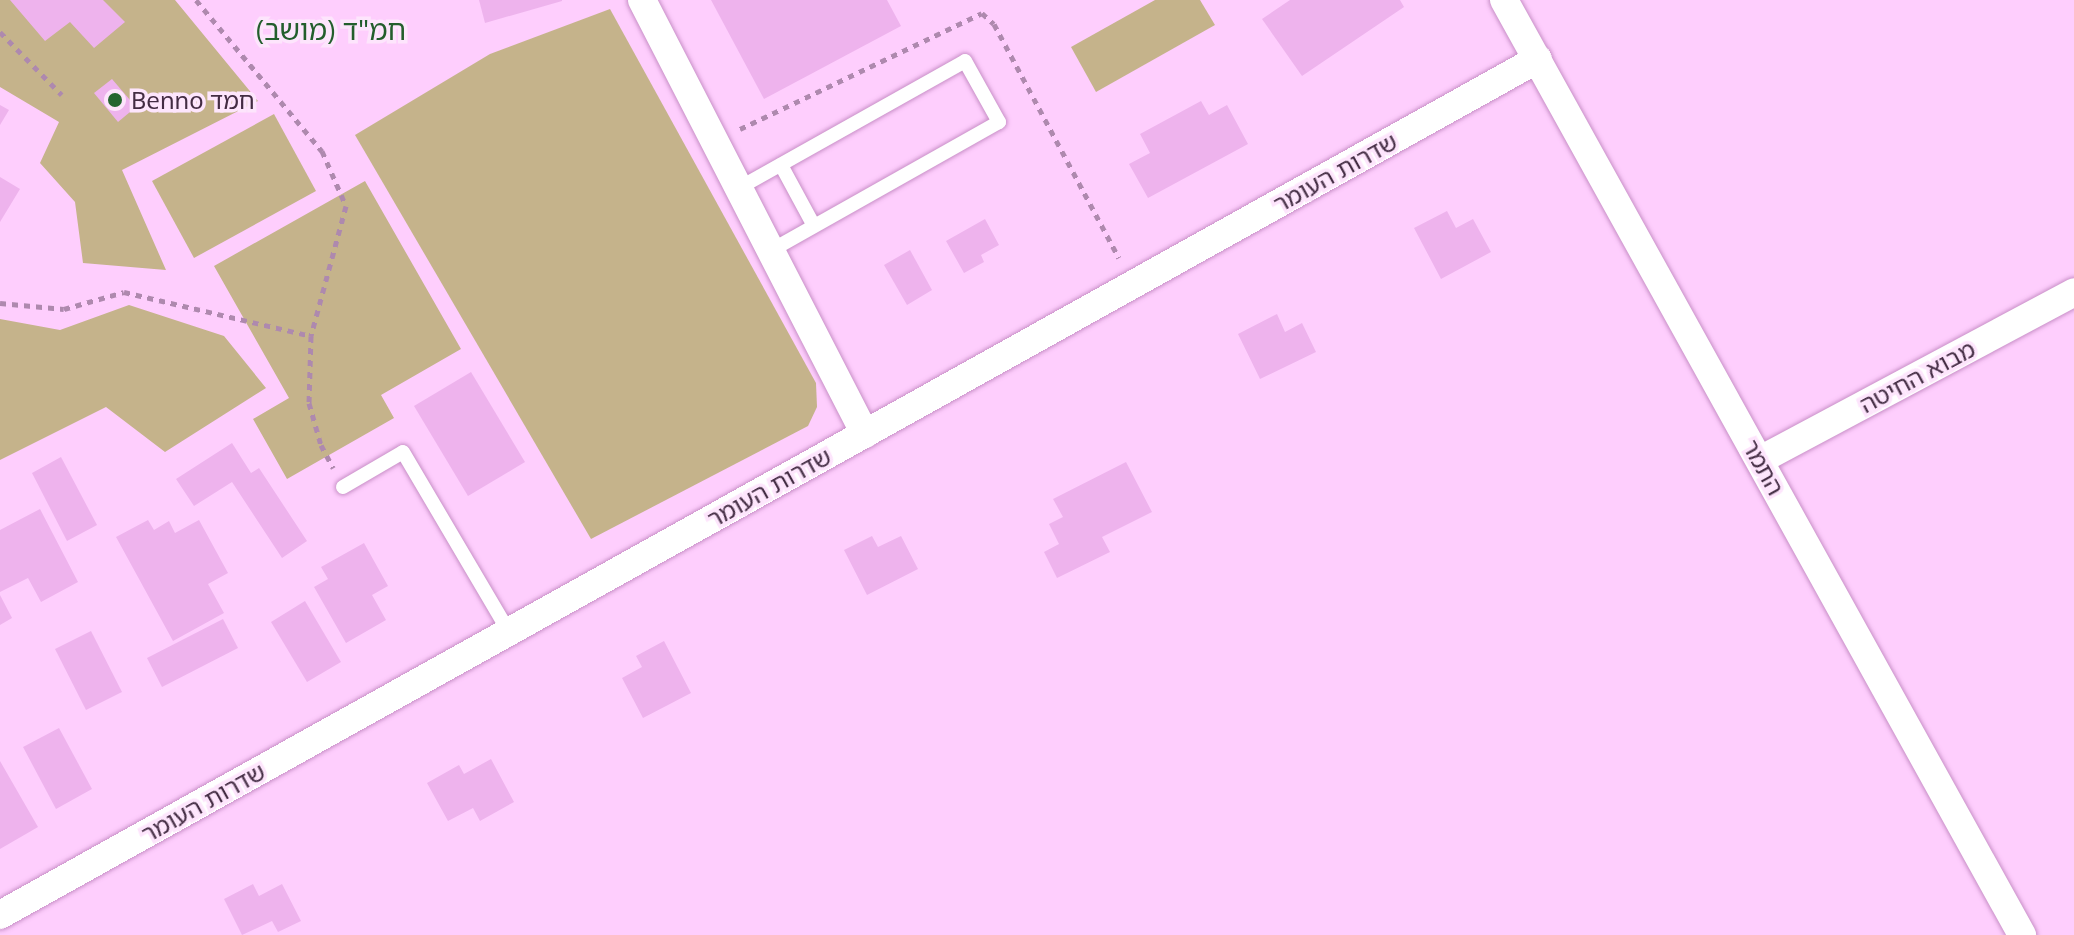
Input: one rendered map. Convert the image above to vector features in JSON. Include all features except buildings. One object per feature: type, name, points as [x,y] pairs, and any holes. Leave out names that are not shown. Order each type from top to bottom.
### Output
[{"type":"street","points":[[642,0],[865,434]]},
{"type":"street","name":"התמר","points":[[1504,0],[2022,935]]},
{"type":"street","name":"שדרות העומר","points":[[0,915],[1538,59]]},
{"type":"street","name":"מבוא החיטה","points":[[1760,460],[2074,292]]},
{"type":"lane","points":[[739,188],[965,61],[999,122],[770,251]]},
{"type":"lane","points":[[781,165],[814,226]]},
{"type":"lane","points":[[343,487],[403,452],[509,632]]},
{"type":"path","points":[[196,0],[322,151],[346,206],[311,336],[309,403],[321,445],[343,487]]},
{"type":"path","points":[[714,142],[982,13],[994,24],[1133,284]]},
{"type":"path","points":[[0,32],[62,95]]},
{"type":"path","points":[[0,303],[64,309],[124,292],[311,336]]},
{"type":"shaded area","points":[[0,0],[175,0],[258,101],[122,170],[166,270],[83,263],[75,202],[40,163],[59,122],[0,87]]},
{"type":"shaded area","points":[[1155,0],[1200,0],[1215,25],[1096,92],[1071,47]]},
{"type":"shaded area","points":[[610,9],[816,383],[817,407],[808,426],[591,539],[355,135],[490,54]]},
{"type":"shaded area","points":[[274,114],[316,191],[194,258],[152,181]]},
{"type":"shaded area","points":[[365,181],[461,349],[381,395],[394,418],[287,479],[253,419],[289,398],[214,266]]},
{"type":"shaded area","points":[[129,305],[224,336],[266,388],[165,452],[106,407],[0,460],[0,319],[60,330]]},
{"type":"place","name":"Benno חמד","points":[[115,100]]},
{"type":"district","name":"חמ\"ד (מושב)","points":[[331,29]]}]
